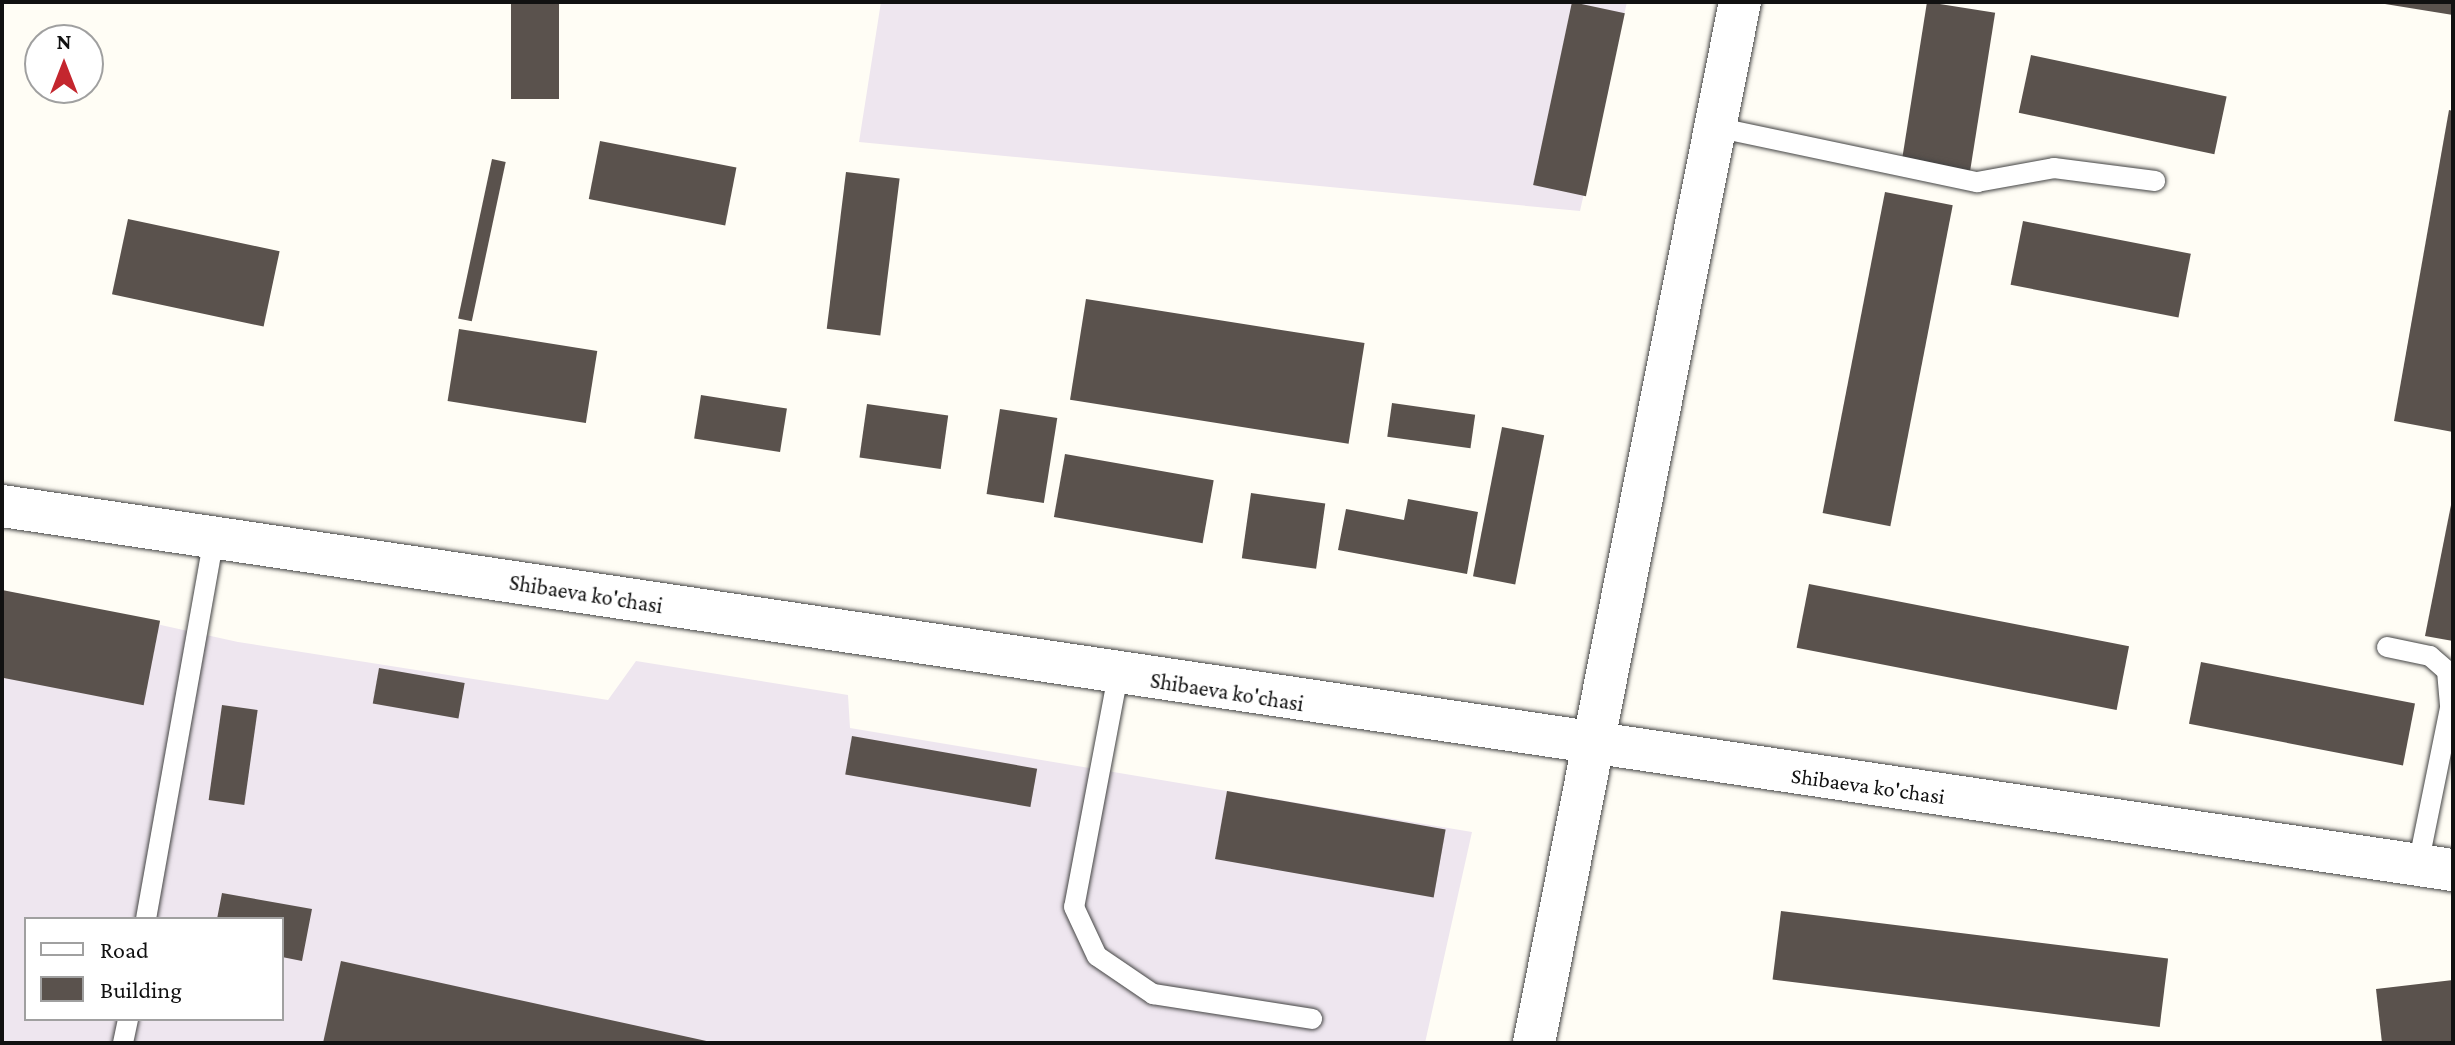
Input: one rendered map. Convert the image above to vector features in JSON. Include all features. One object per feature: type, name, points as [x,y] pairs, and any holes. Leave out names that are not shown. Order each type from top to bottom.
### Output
[{"type":"street","points":[[1534,1043],[1740,2]]},
{"type":"street","name":"Shibaeva ko'chasi","points":[[2,506],[1591,747],[2436,867]]},
{"type":"lane","points":[[1715,127],[1977,182],[2054,168],[2155,181]]},
{"type":"lane","points":[[146,917],[214,538]]},
{"type":"lane","points":[[2387,647],[2430,656],[2447,671],[2450,708],[2436,867]]},
{"type":"lane","points":[[1118,675],[1074,907],[1097,956],[1153,994],[1312,1019]]},
{"type":"lane","points":[[123,1043],[128,1021]]},
{"type":"shaded area","points":[[881,2],[1627,2],[1580,211],[859,142]]},
{"type":"shaded area","points":[[2,590],[238,642],[608,700],[636,661],[848,695],[850,728],[1472,832],[1425,1043],[2,1043]]},
{"type":"building","points":[[511,2],[559,2],[559,99],[511,99]]},
{"type":"building","points":[[1572,2],[1625,13],[1586,196],[1533,185]]},
{"type":"building","points":[[1927,2],[1995,13],[1970,173],[1902,162]]},
{"type":"building","points":[[2453,2],[2453,15],[2385,4]]},
{"type":"building","points":[[2031,55],[2227,97],[2214,154],[2019,113]]},
{"type":"building","points":[[2449,110],[2453,111],[2453,432],[2394,421]]},
{"type":"building","points":[[600,141],[736,168],[725,225],[589,199]]},
{"type":"building","points":[[492,159],[506,162],[472,321],[458,318]]},
{"type":"building","points":[[846,172],[900,179],[880,335],[827,329]]},
{"type":"building","points":[[1885,192],[1953,205],[1890,526],[1823,513]]},
{"type":"building","points":[[128,219],[280,251],[264,327],[112,294]]},
{"type":"building","points":[[2023,221],[2191,254],[2178,317],[2011,285]]},
{"type":"building","points":[[1086,299],[1365,343],[1349,444],[1070,400]]},
{"type":"building","points":[[459,329],[597,351],[586,423],[448,401]]},
{"type":"building","points":[[701,395],[787,409],[780,452],[694,438]]},
{"type":"building","points":[[1392,403],[1475,415],[1470,448],[1387,437]]},
{"type":"building","points":[[867,404],[948,415],[941,469],[859,457]]},
{"type":"building","points":[[1000,409],[1057,418],[1044,503],[987,494]]},
{"type":"building","points":[[1502,427],[1544,435],[1515,584],[1473,576]]},
{"type":"building","points":[[1065,454],[1214,480],[1203,543],[1054,517]]},
{"type":"building","points":[[1251,493],[1325,503],[1316,569],[1242,558]]},
{"type":"building","points":[[1408,499],[1478,512],[1467,574],[1338,550],[1346,509],[1404,520]]},
{"type":"building","points":[[2453,500],[2453,641],[2425,636]]},
{"type":"building","points":[[1809,584],[2129,646],[2117,710],[1797,648]]},
{"type":"building","points":[[2,590],[160,621],[144,705],[2,678]]},
{"type":"building","points":[[2201,662],[2415,704],[2403,765],[2189,724]]},
{"type":"building","points":[[379,668],[465,683],[458,719],[373,703]]},
{"type":"building","points":[[222,705],[258,710],[244,805],[209,800]]},
{"type":"building","points":[[852,736],[1037,769],[1030,807],[845,774]]},
{"type":"building","points":[[1227,791],[1446,830],[1434,898],[1215,859]]},
{"type":"building","points":[[222,893],[312,909],[302,961],[284,957],[284,917],[217,917]]},
{"type":"building","points":[[1781,911],[2168,959],[2160,1027],[1773,979]]},
{"type":"building","points":[[341,961],[711,1042],[323,1043]]},
{"type":"building","points":[[2453,980],[2453,1043],[2382,1043],[2376,989]]}]
